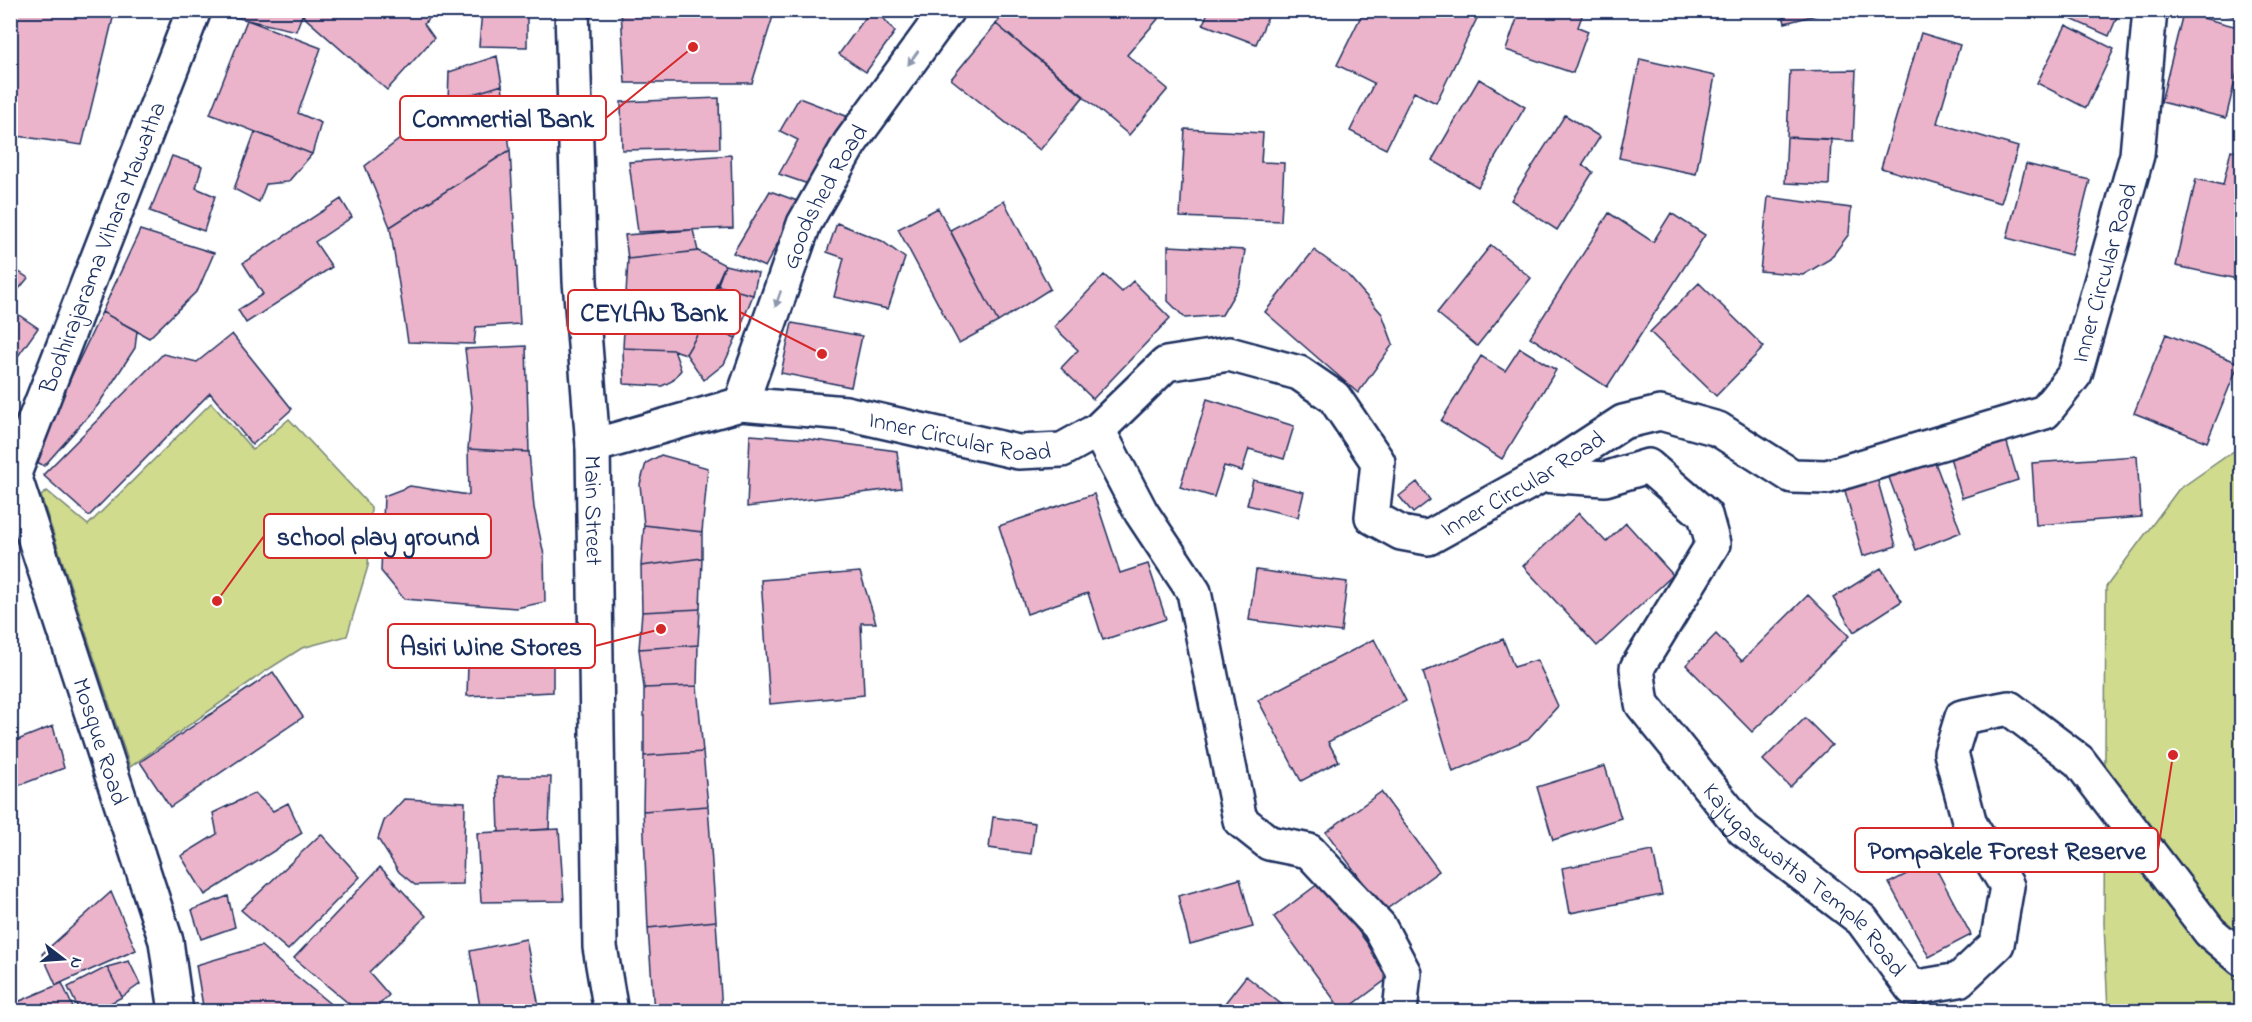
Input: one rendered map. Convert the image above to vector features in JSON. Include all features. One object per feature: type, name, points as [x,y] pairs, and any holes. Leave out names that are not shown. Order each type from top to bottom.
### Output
[{"type":"main road","name":"Bodhirajarama Vihara Mawatha","points":[[12,480],[194,10]]},
{"type":"main road","name":"Main Street","points":[[572,10],[580,281],[593,446],[600,946],[611,1011]]},
{"type":"main road","name":"Goodshed Road","points":[[741,405],[804,224],[850,143],[947,10]]},
{"type":"main road","name":"Inner Circular Road","points":[[593,446],[741,405],[846,413],[1018,452],[1062,450],[1098,430],[1166,364],[1229,354],[1299,373],[1334,397],[1378,462],[1372,517],[1401,533],[1428,538],[1542,475],[1623,422],[1660,413],[1718,429],[1792,476],[1827,477],[2045,411],[2075,374],[2138,155],[2150,10]]},
{"type":"main road","points":[[1098,430],[1142,512],[1194,592],[1240,820],[1269,843],[1310,851],[1379,926],[1404,973],[1400,1011]]},
{"type":"main road","name":"Kajugaswatta Temple Road","points":[[1542,475],[1605,479],[1648,466],[1705,515],[1713,544],[1637,668],[1642,704],[1744,830],[1862,920],[1912,988],[1959,980],[1997,944],[2007,886],[1970,824],[1951,753],[1962,717],[2009,708],[2079,761],[2210,932],[2241,959]]},
{"type":"main road","name":"Mosque Road","points":[[12,480],[166,941],[176,1011]]},
{"type":"green space","points":[[211,403],[253,450],[289,419],[371,507],[368,566],[347,636],[302,648],[264,672],[130,767],[41,496],[47,491],[88,525]]},
{"type":"green space","points":[[2241,446],[2241,1011],[2108,1011],[2104,924],[2106,587],[2178,490]]},
{"type":"building","points":[[10,10],[115,10],[82,145],[10,135]]},
{"type":"building","points":[[226,10],[304,10],[296,31],[225,15]]},
{"type":"building","points":[[307,10],[436,10],[424,24],[434,38],[387,90],[303,16]]},
{"type":"building","points":[[482,10],[527,10],[527,47],[479,46]]},
{"type":"building","points":[[621,10],[775,10],[752,83],[625,83]]},
{"type":"building","points":[[871,10],[877,10],[895,32],[866,72],[839,54]]},
{"type":"building","points":[[1007,10],[1148,10],[1158,19],[1127,55],[1168,89],[1129,135],[996,24]]},
{"type":"building","points":[[1209,10],[1271,10],[1256,44],[1203,24]]},
{"type":"building","points":[[1364,10],[1409,10],[1424,18],[1428,10],[1481,10],[1436,103],[1414,92],[1386,149],[1350,131],[1374,83],[1337,65]]},
{"type":"building","points":[[1520,10],[1584,10],[1578,27],[1588,31],[1573,73],[1506,50]]},
{"type":"building","points":[[1782,10],[1835,10],[1785,23]]},
{"type":"building","points":[[2067,10],[2120,10],[2109,36],[2064,16]]},
{"type":"building","points":[[2206,10],[2242,10],[2242,18]]},
{"type":"building","points":[[2183,13],[2242,28],[2242,52],[2226,118],[2161,102]]},
{"type":"building","points":[[247,20],[321,48],[298,113],[321,123],[312,154],[210,114]]},
{"type":"building","points":[[996,24],[1084,96],[1040,150],[951,79]]},
{"type":"building","points":[[2066,25],[2114,49],[2086,108],[2037,83]]},
{"type":"building","points":[[1921,33],[1960,45],[1937,123],[2018,147],[2001,203],[1881,168]]},
{"type":"building","points":[[497,56],[502,85],[448,102],[449,72]]},
{"type":"building","points":[[1640,59],[1715,76],[1696,174],[1619,158]]},
{"type":"building","points":[[1856,70],[1853,141],[1787,137],[1790,71]]},
{"type":"building","points":[[1479,79],[1525,107],[1478,187],[1432,160]]},
{"type":"building","points":[[502,85],[510,150],[390,227],[365,166],[448,102]]},
{"type":"building","points":[[719,98],[720,148],[622,150],[621,102]]},
{"type":"building","points":[[799,98],[846,116],[811,185],[779,174],[798,140],[780,131]]},
{"type":"building","points":[[1565,115],[1600,137],[1582,165],[1593,172],[1557,230],[1511,200]]},
{"type":"building","points":[[1185,129],[1263,133],[1261,162],[1284,163],[1281,221],[1180,217]]},
{"type":"building","points":[[255,132],[312,154],[288,182],[266,184],[259,202],[234,189]]},
{"type":"building","points":[[1787,137],[1831,139],[1829,185],[1785,183]]},
{"type":"building","points":[[510,150],[520,324],[476,327],[474,344],[408,342],[390,227]]},
{"type":"building","points":[[2231,150],[2242,153],[2242,280],[2176,266],[2196,179],[2223,185]]},
{"type":"building","points":[[731,155],[733,228],[638,232],[629,162]]},
{"type":"building","points":[[172,156],[202,166],[196,188],[215,196],[204,231],[150,211]]},
{"type":"building","points":[[2026,164],[2090,180],[2071,255],[2007,238]]},
{"type":"building","points":[[770,191],[800,202],[765,267],[733,253]]},
{"type":"building","points":[[1768,197],[1851,208],[1849,234],[1830,259],[1803,275],[1760,271]]},
{"type":"building","points":[[341,199],[352,217],[315,242],[332,267],[246,323],[238,310],[263,294],[243,263]]},
{"type":"building","points":[[1004,201],[1050,289],[998,322],[950,230]]},
{"type":"building","points":[[938,208],[998,322],[959,343],[898,229]]},
{"type":"building","points":[[1609,213],[1653,242],[1671,213],[1705,235],[1607,387],[1530,337]]},
{"type":"building","points":[[837,223],[882,241],[905,258],[888,309],[834,297],[844,258],[827,252]]},
{"type":"building","points":[[140,230],[214,253],[198,290],[149,338],[102,312]]},
{"type":"building","points":[[693,230],[698,251],[628,259],[625,235]]},
{"type":"building","points":[[1491,245],[1531,278],[1477,346],[1437,313]]},
{"type":"building","points":[[1168,246],[1245,250],[1240,284],[1222,315],[1185,318],[1168,301]]},
{"type":"building","points":[[1314,250],[1347,274],[1382,314],[1393,344],[1358,393],[1265,312]]},
{"type":"building","points":[[698,251],[725,265],[703,325],[686,354],[674,350],[623,348],[628,259]]},
{"type":"building","points":[[725,265],[758,273],[753,295],[716,285]]},
{"type":"building","points":[[10,266],[28,278],[10,300]]},
{"type":"building","points":[[1104,275],[1122,292],[1133,281],[1170,318],[1093,399],[1061,368],[1078,350],[1054,327]]},
{"type":"building","points":[[1699,283],[1764,347],[1716,396],[1650,332]]},
{"type":"building","points":[[716,285],[753,295],[736,338],[703,325]]},
{"type":"building","points":[[10,309],[38,328],[16,359],[10,354]]},
{"type":"building","points":[[102,312],[137,331],[135,348],[98,405],[44,466],[32,459]]},
{"type":"building","points":[[792,323],[862,336],[851,387],[781,373]]},
{"type":"building","points":[[703,325],[736,338],[724,364],[704,380],[686,354]]},
{"type":"building","points":[[232,334],[292,409],[252,445],[210,393],[89,516],[43,475],[163,354],[197,362]]},
{"type":"building","points":[[2166,334],[2239,363],[2207,442],[2134,413]]},
{"type":"building","points":[[526,346],[529,452],[468,449],[472,407],[465,349]]},
{"type":"building","points":[[623,348],[674,350],[681,370],[672,381],[662,386],[624,384]]},
{"type":"building","points":[[1520,348],[1556,370],[1502,459],[1441,421],[1481,356],[1505,371]]},
{"type":"building","points":[[1207,399],[1294,426],[1284,459],[1249,449],[1242,471],[1224,466],[1214,497],[1180,487]]},
{"type":"building","points":[[750,435],[808,439],[897,451],[901,488],[747,507]]},
{"type":"building","points":[[2005,436],[2018,480],[1962,498],[1949,454]]},
{"type":"building","points":[[468,449],[529,452],[534,508],[544,555],[545,602],[516,608],[404,599],[381,571],[384,496],[410,486],[469,495]]},
{"type":"building","points":[[661,455],[708,468],[702,532],[644,525],[640,484],[646,463]]},
{"type":"building","points":[[2137,456],[2141,517],[2036,525],[2032,463]]},
{"type":"building","points":[[1933,457],[1961,532],[1916,550],[1888,475]]},
{"type":"building","points":[[1877,478],[1896,546],[1863,556],[1844,487]]},
{"type":"building","points":[[1253,480],[1304,492],[1298,517],[1247,505]]},
{"type":"building","points":[[1417,482],[1430,500],[1413,513],[1399,496]]},
{"type":"building","points":[[1094,494],[1120,573],[1148,564],[1166,619],[1103,640],[1088,593],[1027,614],[999,526]]},
{"type":"building","points":[[1579,513],[1606,542],[1626,523],[1673,575],[1597,646],[1523,566]]},
{"type":"building","points":[[644,525],[702,532],[702,558],[641,566]]},
{"type":"building","points":[[702,558],[700,609],[642,612],[641,566]]},
{"type":"building","points":[[1881,568],[1902,601],[1854,632],[1833,598]]},
{"type":"building","points":[[1256,570],[1347,582],[1341,632],[1249,620]]},
{"type":"building","points":[[860,572],[876,623],[861,623],[864,695],[770,704],[761,580]]},
{"type":"building","points":[[1808,595],[1849,636],[1752,732],[1686,665],[1716,634],[1742,661]]},
{"type":"building","points":[[700,609],[698,645],[639,649],[642,612]]},
{"type":"building","points":[[553,632],[553,692],[467,696],[469,633]]},
{"type":"building","points":[[1374,639],[1406,701],[1328,742],[1339,761],[1301,781],[1258,700]]},
{"type":"building","points":[[1503,639],[1514,667],[1537,660],[1558,706],[1528,739],[1453,772],[1423,672]]},
{"type":"building","points":[[698,645],[697,686],[644,688],[639,649]]},
{"type":"building","points":[[273,672],[303,717],[170,807],[140,762]]},
{"type":"building","points":[[697,686],[703,752],[644,756],[644,688]]},
{"type":"building","points":[[1805,718],[1832,745],[1790,787],[1763,760]]},
{"type":"building","points":[[53,726],[64,768],[10,789],[10,743]]},
{"type":"building","points":[[703,752],[708,806],[643,811],[644,756]]},
{"type":"building","points":[[1605,766],[1621,818],[1553,840],[1537,787]]},
{"type":"building","points":[[497,777],[551,777],[549,829],[499,832]]},
{"type":"building","points":[[1381,792],[1439,871],[1384,911],[1326,832]]},
{"type":"building","points":[[255,793],[273,811],[288,803],[302,833],[205,895],[181,856],[217,834],[213,813]]},
{"type":"building","points":[[404,799],[465,802],[463,884],[415,885],[399,872],[378,839],[384,821]]},
{"type":"building","points":[[708,806],[716,921],[648,928],[643,811]]},
{"type":"building","points":[[993,817],[1035,823],[1031,854],[989,848]]},
{"type":"building","points":[[559,829],[564,901],[481,902],[477,833]]},
{"type":"building","points":[[321,834],[360,877],[288,950],[241,910]]},
{"type":"building","points":[[1653,851],[1662,895],[1570,913],[1562,868]]},
{"type":"building","points":[[1932,861],[1971,935],[1929,957],[1889,883]]},
{"type":"building","points":[[380,867],[426,916],[369,972],[389,995],[372,1012],[359,1012],[294,958]]},
{"type":"building","points":[[1240,879],[1253,927],[1190,944],[1178,896]]},
{"type":"building","points":[[1322,881],[1391,976],[1343,1012],[1274,917]]},
{"type":"building","points":[[111,892],[136,950],[56,985],[42,954]]},
{"type":"building","points":[[228,896],[235,927],[201,939],[192,910]]},
{"type":"building","points":[[716,921],[722,1012],[654,1012],[648,928]]},
{"type":"building","points":[[526,939],[540,1012],[481,1012],[470,951]]},
{"type":"building","points":[[261,946],[340,1012],[204,1012],[196,965]]},
{"type":"building","points":[[129,961],[140,984],[122,997],[107,967]]},
{"type":"building","points":[[107,967],[122,997],[94,1012],[80,1012],[68,987]]},
{"type":"building","points":[[1246,976],[1291,1012],[1218,1012]]},
{"type":"building","points":[[62,983],[75,1012],[17,1012],[13,1004]]},
{"type":"place","name":"Commertial Bank","points":[[693,47]]},
{"type":"place","name":"CEYLAN Bank","points":[[822,354]]},
{"type":"place","name":"school play ground","points":[[217,601]]},
{"type":"place","name":"Asiri Wine Stores","points":[[661,629]]},
{"type":"place","name":"Pompakele Forest Reserve","points":[[2173,755]]}]
